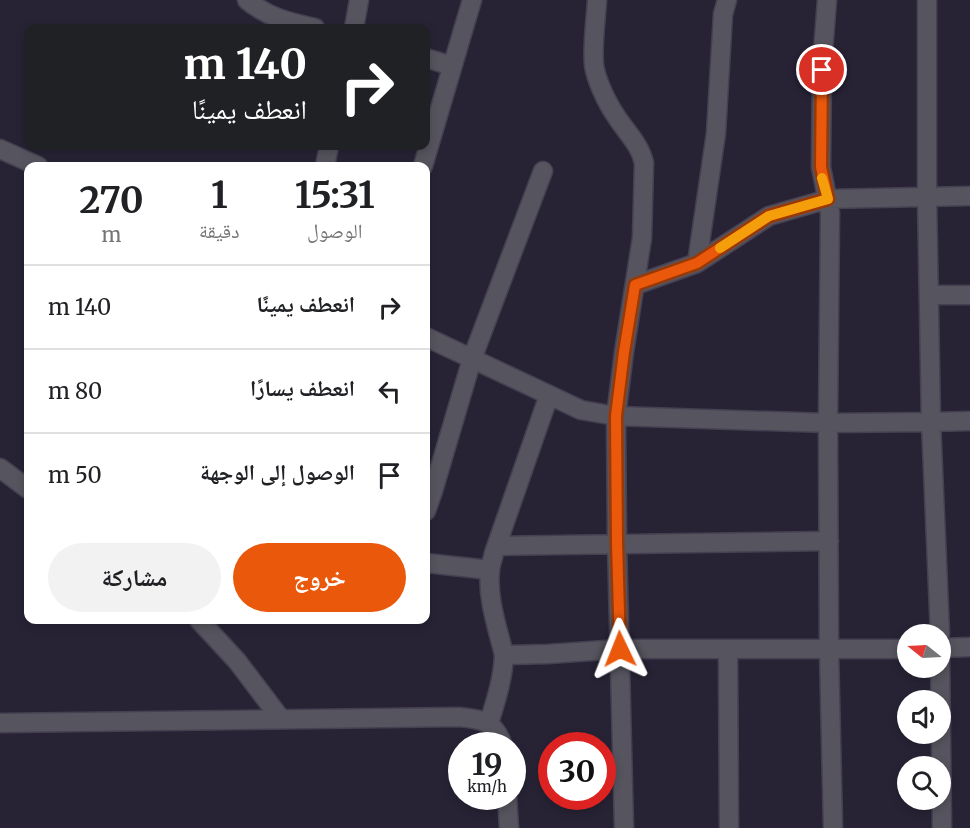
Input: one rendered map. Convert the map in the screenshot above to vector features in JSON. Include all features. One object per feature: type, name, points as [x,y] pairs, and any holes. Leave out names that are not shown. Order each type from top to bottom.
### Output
[{"type":"street","points":[[246,0],[269,15],[295,24]]},
{"type":"street","points":[[355,24],[359,0]]},
{"type":"street","points":[[430,142],[472,0]]},
{"type":"street","points":[[597,0],[594,62],[596,73],[615,114],[638,145],[644,163],[642,238],[616,416],[624,828]]},
{"type":"street","points":[[697,263],[716,133],[723,14],[727,0]]},
{"type":"street","points":[[826,0],[822,64],[821,167],[830,213],[829,650],[833,828]]},
{"type":"street","points":[[927,0],[927,197],[931,423],[940,624]]},
{"type":"street","points":[[430,59],[452,66]]},
{"type":"street","points":[[0,149],[29,162]]},
{"type":"street","points":[[430,500],[472,359],[543,171]]},
{"type":"street","points":[[635,285],[697,263],[769,216],[828,199],[970,196]]},
{"type":"street","points":[[929,295],[970,295]]},
{"type":"street","points":[[430,339],[581,410],[616,416],[828,423],[970,421]]},
{"type":"street","points":[[489,723],[500,690],[504,655],[491,598],[490,570],[549,395]]},
{"type":"street","points":[[0,468],[24,486]]},
{"type":"street","points":[[497,546],[829,541]]},
{"type":"street","points":[[430,563],[490,570]]},
{"type":"street","points":[[203,624],[237,661],[281,719]]},
{"type":"street","points":[[951,648],[970,647]]},
{"type":"street","points":[[504,655],[620,649],[897,649]]},
{"type":"street","points":[[728,650],[729,828]]},
{"type":"street","points":[[940,678],[942,828]]},
{"type":"street","points":[[0,723],[459,717],[489,723],[497,732]]},
{"type":"street","points":[[508,810],[509,828]]},
{"type":"slow traffic","points":[[720,248],[769,216],[828,199],[822,178]]},
{"type":"route","points":[[620,649],[616,416],[635,285],[697,263],[769,216],[828,199],[821,167],[822,70]]}]
